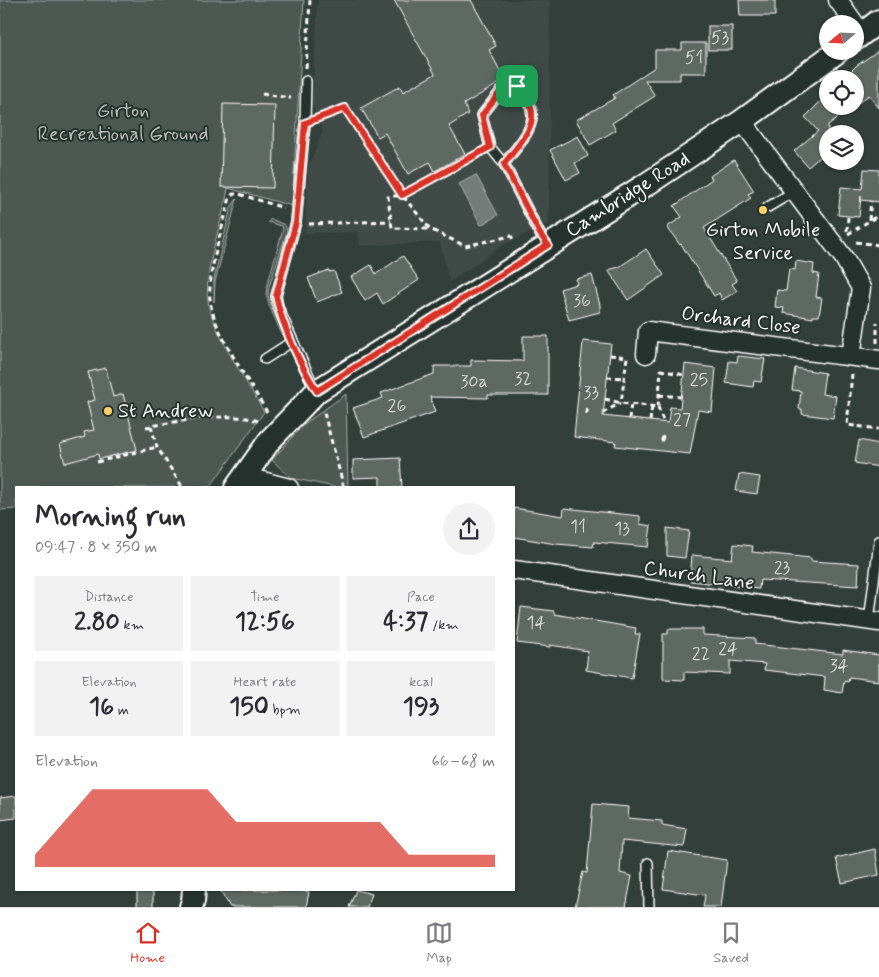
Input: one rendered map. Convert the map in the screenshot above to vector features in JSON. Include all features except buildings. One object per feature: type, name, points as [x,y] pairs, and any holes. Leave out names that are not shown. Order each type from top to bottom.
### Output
[{"type":"street","points":[[838,0],[850,15]]},
{"type":"street","name":"Cambridge Road","points":[[240,482],[270,440],[319,398],[548,245],[647,184],[742,121],[826,60]]},
{"type":"street","points":[[742,121],[844,258],[861,288],[852,360]]},
{"type":"street","name":"Orchard Close","points":[[646,354],[648,331],[852,360],[879,360]]},
{"type":"street","points":[[240,482],[273,486]]},
{"type":"street","name":"Church Lane","points":[[515,570],[874,622]]},
{"type":"street","points":[[191,907],[194,891]]},
{"type":"lane","points":[[306,81],[304,100],[305,123],[296,222],[276,296],[292,341],[319,398]]},
{"type":"lane","points":[[504,164],[530,128],[533,113],[528,97],[517,86],[500,92],[482,115],[490,147],[504,164],[540,234],[548,245]]},
{"type":"lane","points":[[768,207],[795,191]]},
{"type":"lane","points":[[265,359],[292,341]]},
{"type":"lane","points":[[874,622],[879,540]]},
{"type":"lane","points":[[648,862],[649,907]]},
{"type":"path","points":[[306,81],[310,0]]},
{"type":"path","points":[[262,94],[304,100]]},
{"type":"path","points":[[305,123],[345,108],[402,195],[430,229]]},
{"type":"path","points":[[490,147],[402,195],[388,197],[392,228],[430,229],[465,246],[511,236]]},
{"type":"path","points":[[268,415],[224,338],[209,301],[210,278],[228,197],[233,194],[240,194],[297,212]]},
{"type":"path","points":[[869,221],[871,201]]},
{"type":"path","points":[[848,217],[847,235],[879,215]]},
{"type":"path","points":[[308,224],[391,221]]},
{"type":"path","points":[[850,241],[879,246]]},
{"type":"path","points":[[877,318],[877,347],[879,348]]},
{"type":"path","points":[[610,355],[627,357],[621,403]]},
{"type":"path","points":[[852,360],[847,425],[879,429],[879,425]]},
{"type":"path","points":[[662,362],[658,406],[664,423]]},
{"type":"path","points":[[661,370],[684,375]]},
{"type":"path","points":[[607,377],[624,378]]},
{"type":"path","points":[[659,395],[682,397]]},
{"type":"path","points":[[319,398],[343,486]]},
{"type":"path","points":[[605,399],[621,403],[658,406]]},
{"type":"path","points":[[603,412],[621,403]]},
{"type":"path","points":[[629,419],[631,404]]},
{"type":"path","points":[[650,421],[652,406]]},
{"type":"path","points":[[587,414],[588,410],[591,411]]},
{"type":"path","points":[[608,410],[608,416]]},
{"type":"path","points":[[662,416],[668,417]]},
{"type":"path","points":[[146,427],[203,418],[233,418],[260,422]]},
{"type":"path","points":[[151,426],[157,447],[182,486]]},
{"type":"path","points":[[97,462],[157,447]]},
{"type":"shaded area","points":[[318,0],[550,0],[549,223],[503,245],[449,282],[440,242],[360,246],[358,232],[305,233],[308,168],[323,131],[312,104]]},
{"type":"shaded area","points":[[476,175],[498,215],[481,225],[459,184]]},
{"type":"green space","name":"Girton Recreational Ground","points":[[0,0],[304,0],[292,206],[228,188],[209,273],[208,300],[215,326],[264,412],[211,486],[15,486],[15,509],[0,510]]},
{"type":"green space","points":[[237,199],[215,282],[214,302],[214,279],[231,207]]},
{"type":"green space","points":[[271,219],[285,225],[287,231],[268,295],[284,334],[282,335],[266,295],[283,229],[282,226],[268,222]]},
{"type":"green space","points":[[346,394],[348,486],[330,486],[291,478],[272,460],[304,424]]},
{"type":"place","name":"Girton Mobile Service","points":[[763,210]]},
{"type":"place","name":"St Andrew","points":[[108,411]]},
{"type":"route","points":[[517,86],[528,97],[533,113],[530,128],[504,164],[540,234],[548,245],[317,391],[310,381],[292,341],[276,296],[296,222],[305,123],[345,108],[402,195],[490,147],[482,115],[500,92],[517,86]]}]
